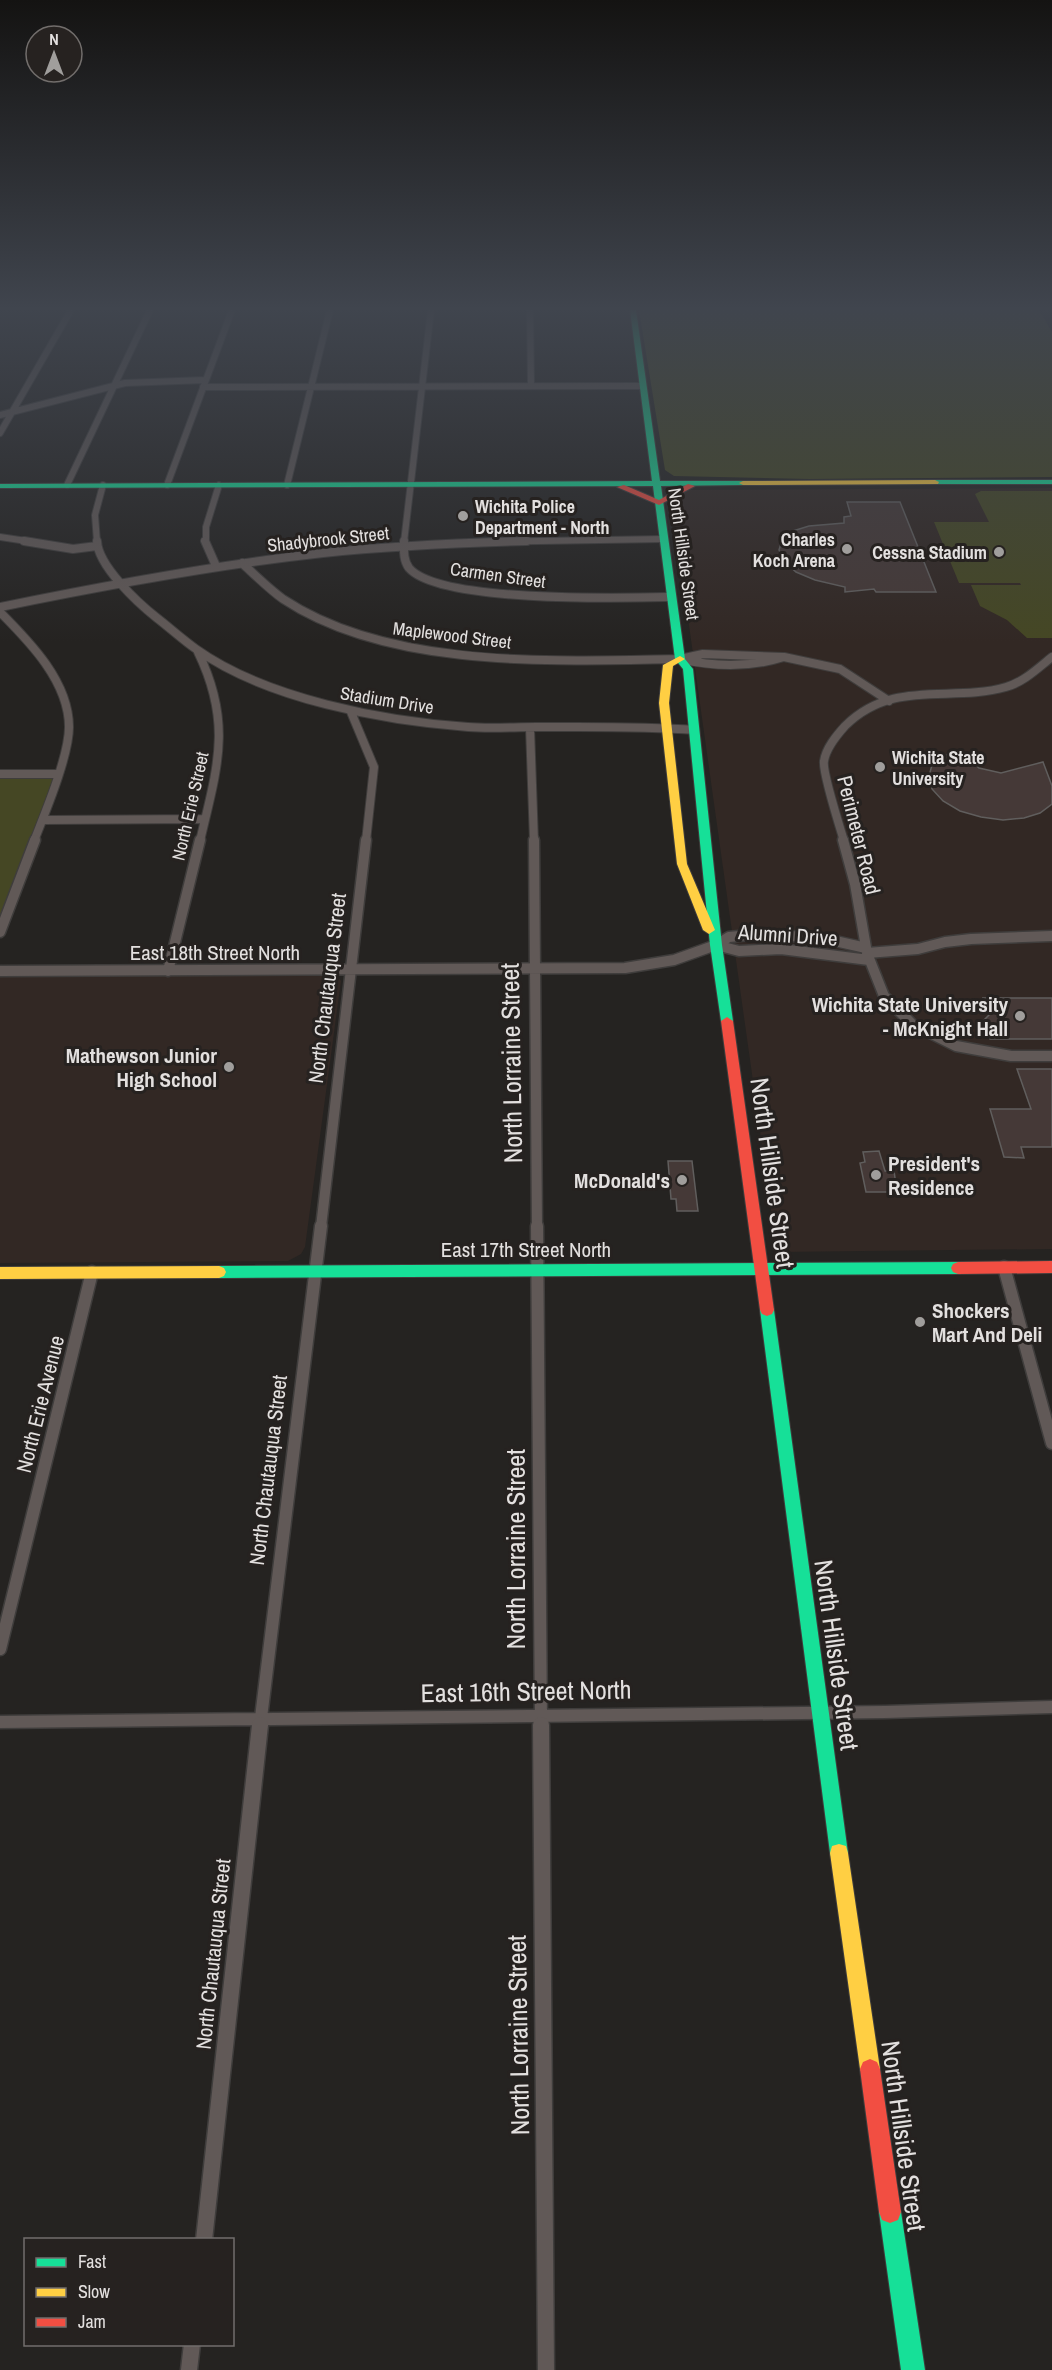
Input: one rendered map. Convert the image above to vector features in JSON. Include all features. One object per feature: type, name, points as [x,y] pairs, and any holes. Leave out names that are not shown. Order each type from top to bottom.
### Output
[{"type":"main road","name":"North Hillside Street","points":[[648,421],[680,659],[688,669],[716,945],[762,1269],[820,1712],[913,2370]]},
{"type":"main road","points":[[0,486],[1052,482]]},
{"type":"main road","points":[[607,483],[636,492],[659,503],[697,484]]},
{"type":"main road","name":"North Hillside Street","points":[[680,659],[668,665],[664,704],[682,864],[716,945]]},
{"type":"main road","name":"East 17th Street North","points":[[0,1273],[1052,1267]]},
{"type":"street","points":[[67,485],[97,421]]},
{"type":"street","points":[[167,485],[191,421]]},
{"type":"street","points":[[287,485],[303,421]]},
{"type":"street","points":[[408,484],[416,421]]},
{"type":"street","name":"Carmen Street","points":[[408,484],[404,559],[413,571],[439,582],[477,591],[527,597],[672,597]]},
{"type":"street","points":[[0,537],[73,549],[97,546],[94,515],[103,485]]},
{"type":"street","points":[[216,566],[205,541],[206,527],[219,485]]},
{"type":"street","name":"Shadybrook Street","points":[[0,607],[121,582],[216,566],[404,546],[514,540],[664,539]]},
{"type":"street","name":"Stadium Drive","points":[[97,546],[110,570],[141,606],[197,650],[226,667],[267,685],[351,712],[469,727],[695,730]]},
{"type":"street","name":"Maplewood Street","points":[[242,563],[252,576],[292,604],[330,624],[389,644],[487,658],[680,659]]},
{"type":"street","points":[[0,612],[33,648],[58,687],[69,720],[67,741],[43,820],[0,932]]},
{"type":"street","name":"North Erie Street","points":[[168,971],[218,766],[221,739],[219,707],[214,687],[197,650]]},
{"type":"street","points":[[680,659],[702,664],[748,665],[770,662],[784,657],[840,669],[889,701]]},
{"type":"street","name":"Perimeter Road","points":[[1052,657],[1023,680],[1007,687],[982,691],[925,693],[889,701],[865,710],[836,733],[827,746],[823,763],[855,884],[868,954],[884,996],[912,1024],[956,1046],[1011,1056],[1052,1056]]},
{"type":"street","name":"North Chautauqua Street","points":[[204,2238],[261,1719],[352,969],[374,767],[351,712]]},
{"type":"street","name":"North Lorraine Street","points":[[530,728],[534,845],[533,968],[546,2370]]},
{"type":"street","points":[[0,774],[57,774]]},
{"type":"street","points":[[43,820],[204,819]]},
{"type":"street","name":"Alumni Drive","points":[[716,945],[729,937],[759,934],[822,938],[868,954]]},
{"type":"street","name":"Alumni Drive","points":[[716,945],[739,951],[781,949],[868,954],[918,949],[945,942],[971,939],[1050,936]]},
{"type":"street","name":"East 18th Street North","points":[[0,971],[625,968],[674,960],[716,945]]},
{"type":"street","points":[[1004,1267],[1052,1443]]},
{"type":"street","name":"North Erie Avenue","points":[[0,1649],[92,1272]]},
{"type":"street","name":"East 16th Street North","points":[[0,1722],[1052,1707]]},
{"type":"street","points":[[189,2370],[192,2346]]},
{"type":"shaded area","name":"Wichita State University","points":[[1052,488],[1052,1249],[777,1252],[670,490]]},
{"type":"shaded area","points":[[336,974],[341,981],[305,1247],[301,1254],[288,1261],[0,1263],[0,976]]},
{"type":"green space","points":[[657,421],[1052,421],[1052,477],[809,479],[674,476],[665,470]]},
{"type":"green space","name":"Cessna Stadium","points":[[981,491],[1052,491],[1052,638],[1027,638],[1007,620],[980,606],[971,585],[1021,585],[1020,583],[959,583],[934,522],[989,522],[975,494]]},
{"type":"green space","points":[[0,774],[57,774],[0,933]]},
{"type":"building","name":"Charles Koch Arena","points":[[847,502],[900,502],[936,592],[876,592],[874,589],[845,592],[845,587],[815,580],[796,572],[784,561],[779,550],[782,540],[793,531],[809,526],[844,523],[844,517],[851,516]]},
{"type":"building","points":[[959,750],[979,768],[1001,773],[1043,762],[1052,786],[1052,804],[1040,813],[1024,818],[1003,820],[960,811],[943,801],[932,789],[929,776],[932,765],[943,756]]},
{"type":"building","name":"Wichita State University - McKnight Hall","points":[[983,998],[1052,998],[1052,1039],[990,1039],[984,1020],[989,1015]]},
{"type":"building","points":[[1017,1069],[1052,1069],[1052,1147],[1021,1147],[1024,1158],[1004,1157],[990,1109],[1031,1109]]},
{"type":"building","name":"President's Residence","points":[[879,1151],[885,1171],[894,1171],[897,1192],[866,1192],[860,1163],[865,1162],[863,1152]]},
{"type":"building","name":"McDonald's","points":[[668,1161],[692,1161],[698,1211],[677,1211],[676,1199],[671,1199]]},
{"type":"traffic: fast","points":[[648,421],[680,659],[688,669],[716,945],[727,1021]]},
{"type":"traffic: fast","points":[[935,482],[1052,482]]},
{"type":"traffic: fast","points":[[0,486],[743,483]]},
{"type":"traffic: fast","points":[[219,1272],[958,1268]]},
{"type":"traffic: fast","points":[[767,1310],[839,1853]]},
{"type":"traffic: fast","points":[[890,2212],[913,2370]]},
{"type":"traffic: slow","points":[[743,483],[935,482]]},
{"type":"traffic: slow","points":[[680,659],[668,665],[664,703],[682,864],[709,930]]},
{"type":"traffic: slow","points":[[0,1273],[219,1272]]},
{"type":"traffic: slow","points":[[839,1853],[870,2069]]},
{"type":"traffic: jam","points":[[621,487],[659,503],[691,486]]},
{"type":"traffic: jam","points":[[727,1021],[767,1310]]},
{"type":"traffic: jam","points":[[958,1268],[1052,1267]]},
{"type":"traffic: jam","points":[[870,2069],[890,2212]]},
{"type":"place","name":"Wichita Police Department - North","points":[[463,516]]},
{"type":"place","name":"Charles Koch Arena","points":[[847,549]]},
{"type":"place","name":"Cessna Stadium","points":[[999,552]]},
{"type":"place","name":"Wichita State University","points":[[880,767]]},
{"type":"place","name":"Wichita State University - McKnight Hall","points":[[1020,1016]]},
{"type":"place","name":"Mathewson Junior High School","points":[[229,1067]]},
{"type":"place","name":"President's Residence","points":[[876,1175]]},
{"type":"place","name":"McDonald's","points":[[682,1180]]},
{"type":"place","name":"Shockers Mart And Deli","points":[[920,1322]]}]
